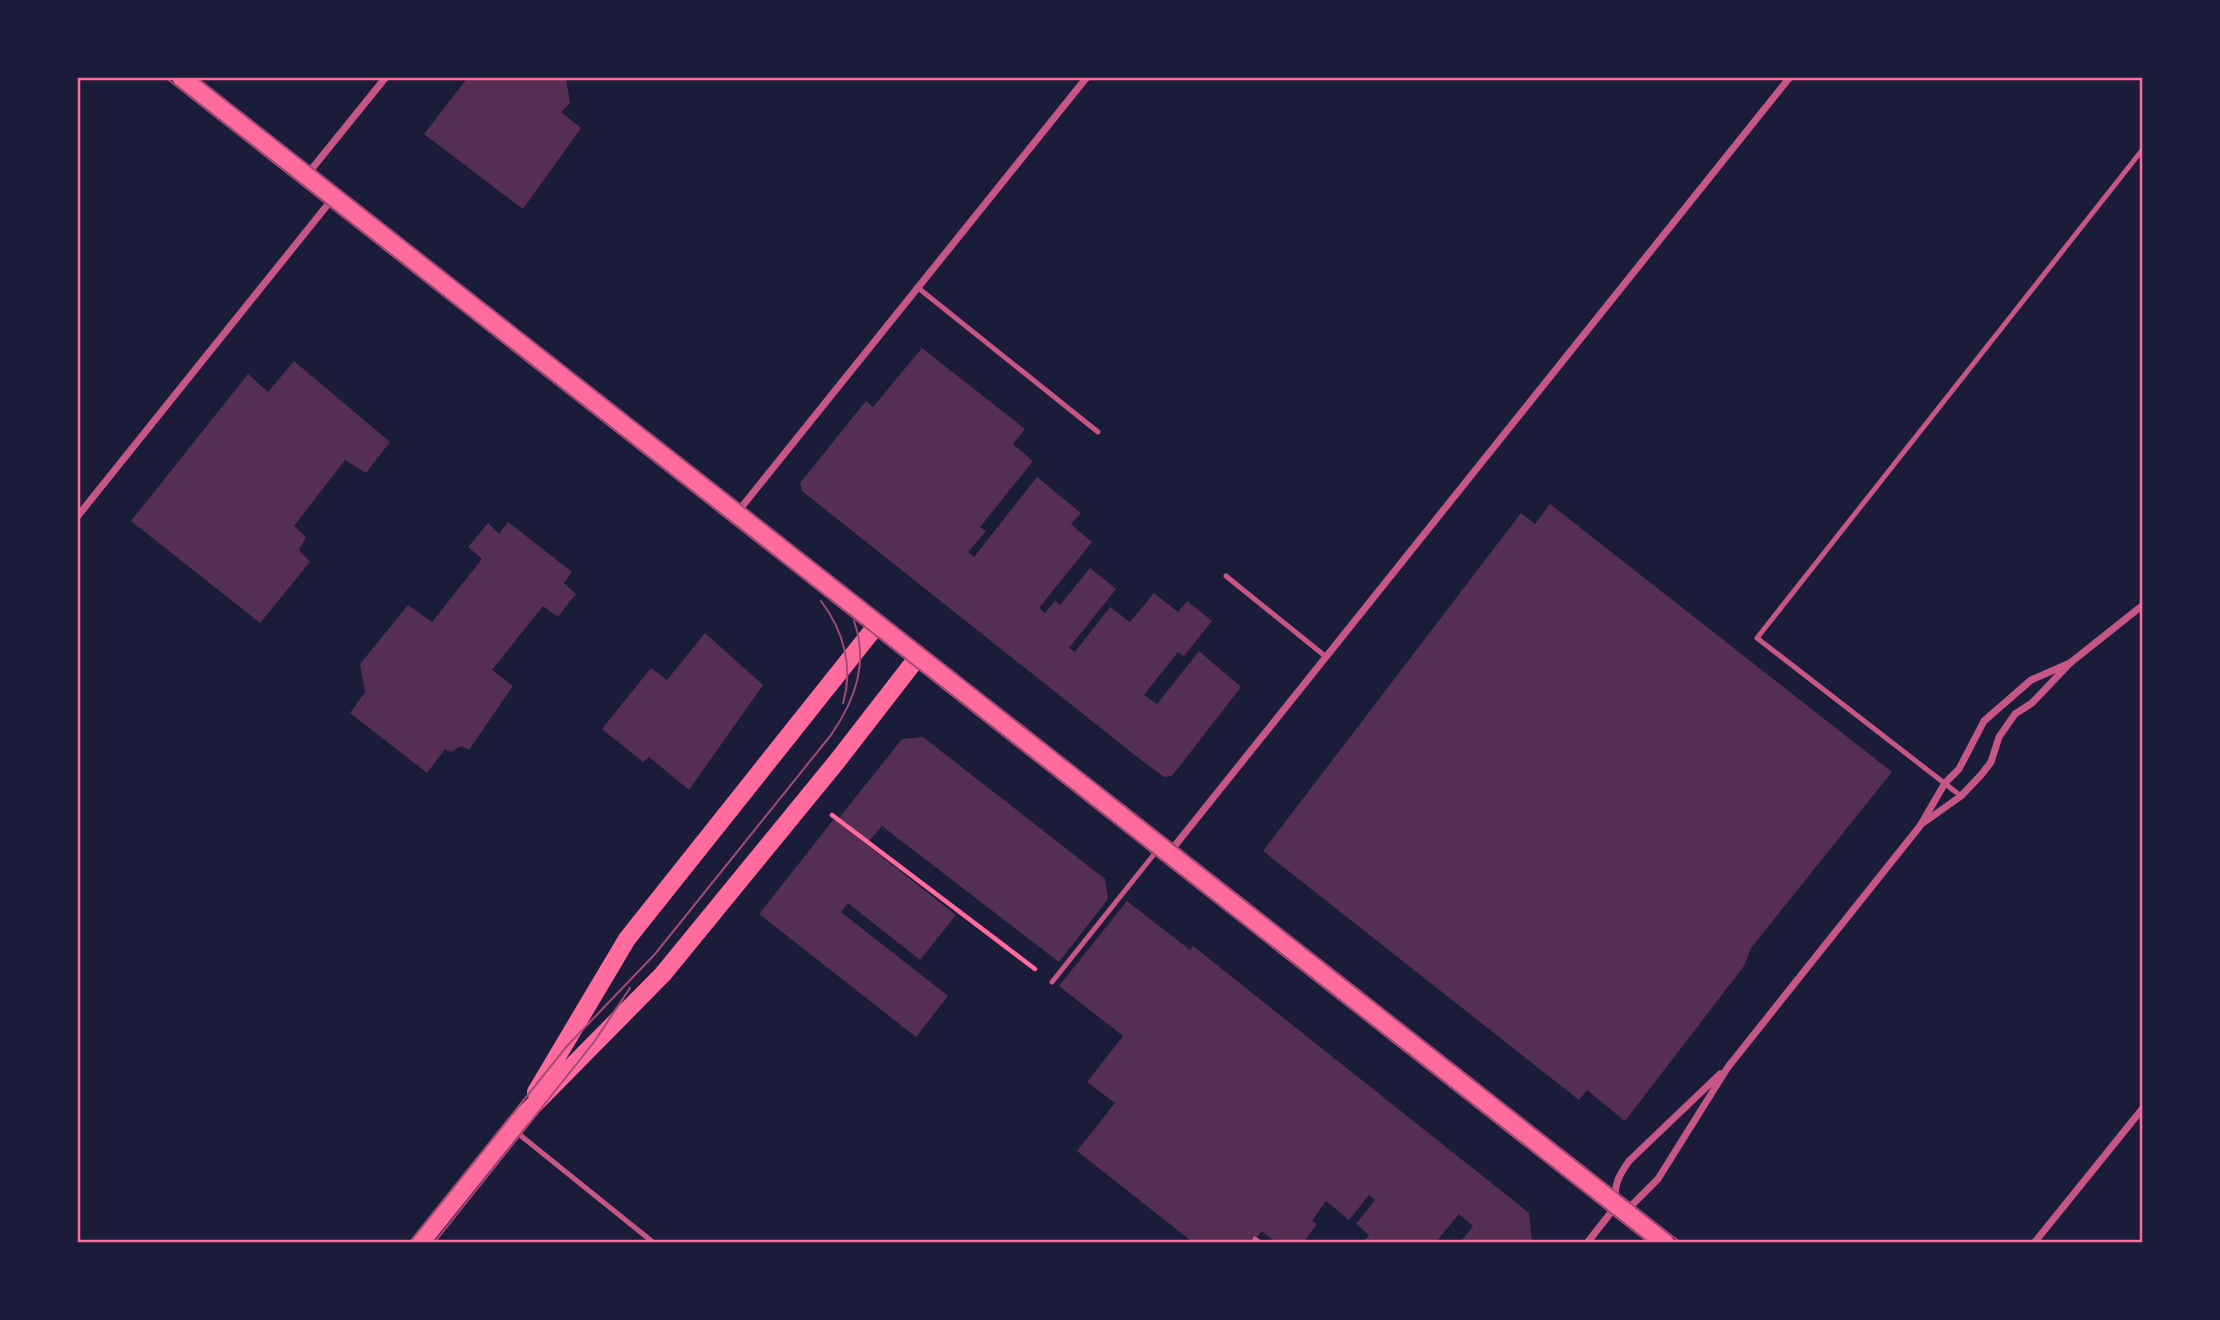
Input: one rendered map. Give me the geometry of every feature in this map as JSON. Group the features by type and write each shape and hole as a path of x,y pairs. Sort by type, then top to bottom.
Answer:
{"main road":[{"path":"181,77 876,626 1665,1243"},
{"path":"516,1124 627,939 876,626"},
{"path":"420,1243 516,1124 663,974 829,771 917,658"}],"street":[{"path":"306,176 386,77"},
{"path":"736,514 1087,77"},
{"path":"1164,850 1325,656 1790,77"},
{"path":"77,517 334,198"},
{"path":"1920,826 1961,796 1991,762 2008,723 2070,663 2143,605"},
{"path":"1617,1205 1632,1205 1658,1179 1728,1067 1920,826 1945,783 1959,769 1984,722 1998,706 2031,680 2070,663"},
{"path":"1587,1243 1617,1205 1616,1184 1629,1161 1648,1139 1728,1067"},
{"path":"2034,1243 2143,1108"}],"lane":[{"path":"1961,796 1757,638 2143,149"},
{"path":"917,287 1098,432"},
{"path":"1226,576 1325,656"},
{"path":"1052,982 1164,850"},
{"path":"516,1124 654,1243"}],"path":[{"path":"832,815 1052,982"}],"building":[{"path":"468,77 566,79 570,103 561,112 581,128 523,209 424,134"},
{"path":"922,348 1025,429 1013,444 1033,461 980,527 986,531 968,552 974,557 1037,477 1081,513 1071,524 1092,542 1039,608 1045,613 1055,601 1060,605 1090,568 1116,589 1069,648 1075,652 1110,607 1130,622 1154,593 1178,612 1187,601 1212,621 1184,656 1178,652 1144,695 1157,704 1199,651 1241,687 1172,776 1164,777 1141,760 802,491 800,483 866,401 873,407"},
{"path":"294,361 390,442 366,473 345,460 294,526 306,537 299,550 310,562 260,623 131,521 248,374 268,392"},
{"path":"1550,504 1892,772 1751,948 1744,966 1625,1121 1587,1090 1579,1100 1263,851 1521,513 1535,524"},
{"path":"508,522 572,572 564,583 576,594 558,617 543,606 492,670 513,686 469,750 461,746 451,752 445,749 427,773 350,713 365,692 360,664 408,605 432,622 482,559 468,547 488,523 499,534"},
{"path":"705,633 763,685 689,790 649,757 643,762 602,729 651,668 667,680"},
{"path":"923,737 1105,879 1108,899 1059,962 882,826 869,841 839,818 902,739"},
{"path":"834,819 956,915 920,960 848,903 841,912 948,996 916,1037 759,914"},
{"path":"1127,901 1190,950 1193,946 1529,1213 1532,1243 1460,1243 1473,1226 1459,1214 1435,1243 1363,1243 1369,1235 1356,1224 1375,1200 1369,1195 1349,1220 1326,1201 1312,1221 1317,1224 1303,1243 1277,1243 1262,1231 1252,1243 1194,1243 1077,1151 1115,1103 1087,1082 1123,1036 1059,986"}],"tram line":[{"path":"165,77 1649,1243"},
{"path":"196,77 1681,1243"},
{"path":"821,601 835,624 844,649 847,676 843,703"},
{"path":"409,1243 567,1046 655,954 831,735 847,708 857,681 860,652 854,621"},
{"path":"434,1243 594,1042 630,988"}]}
